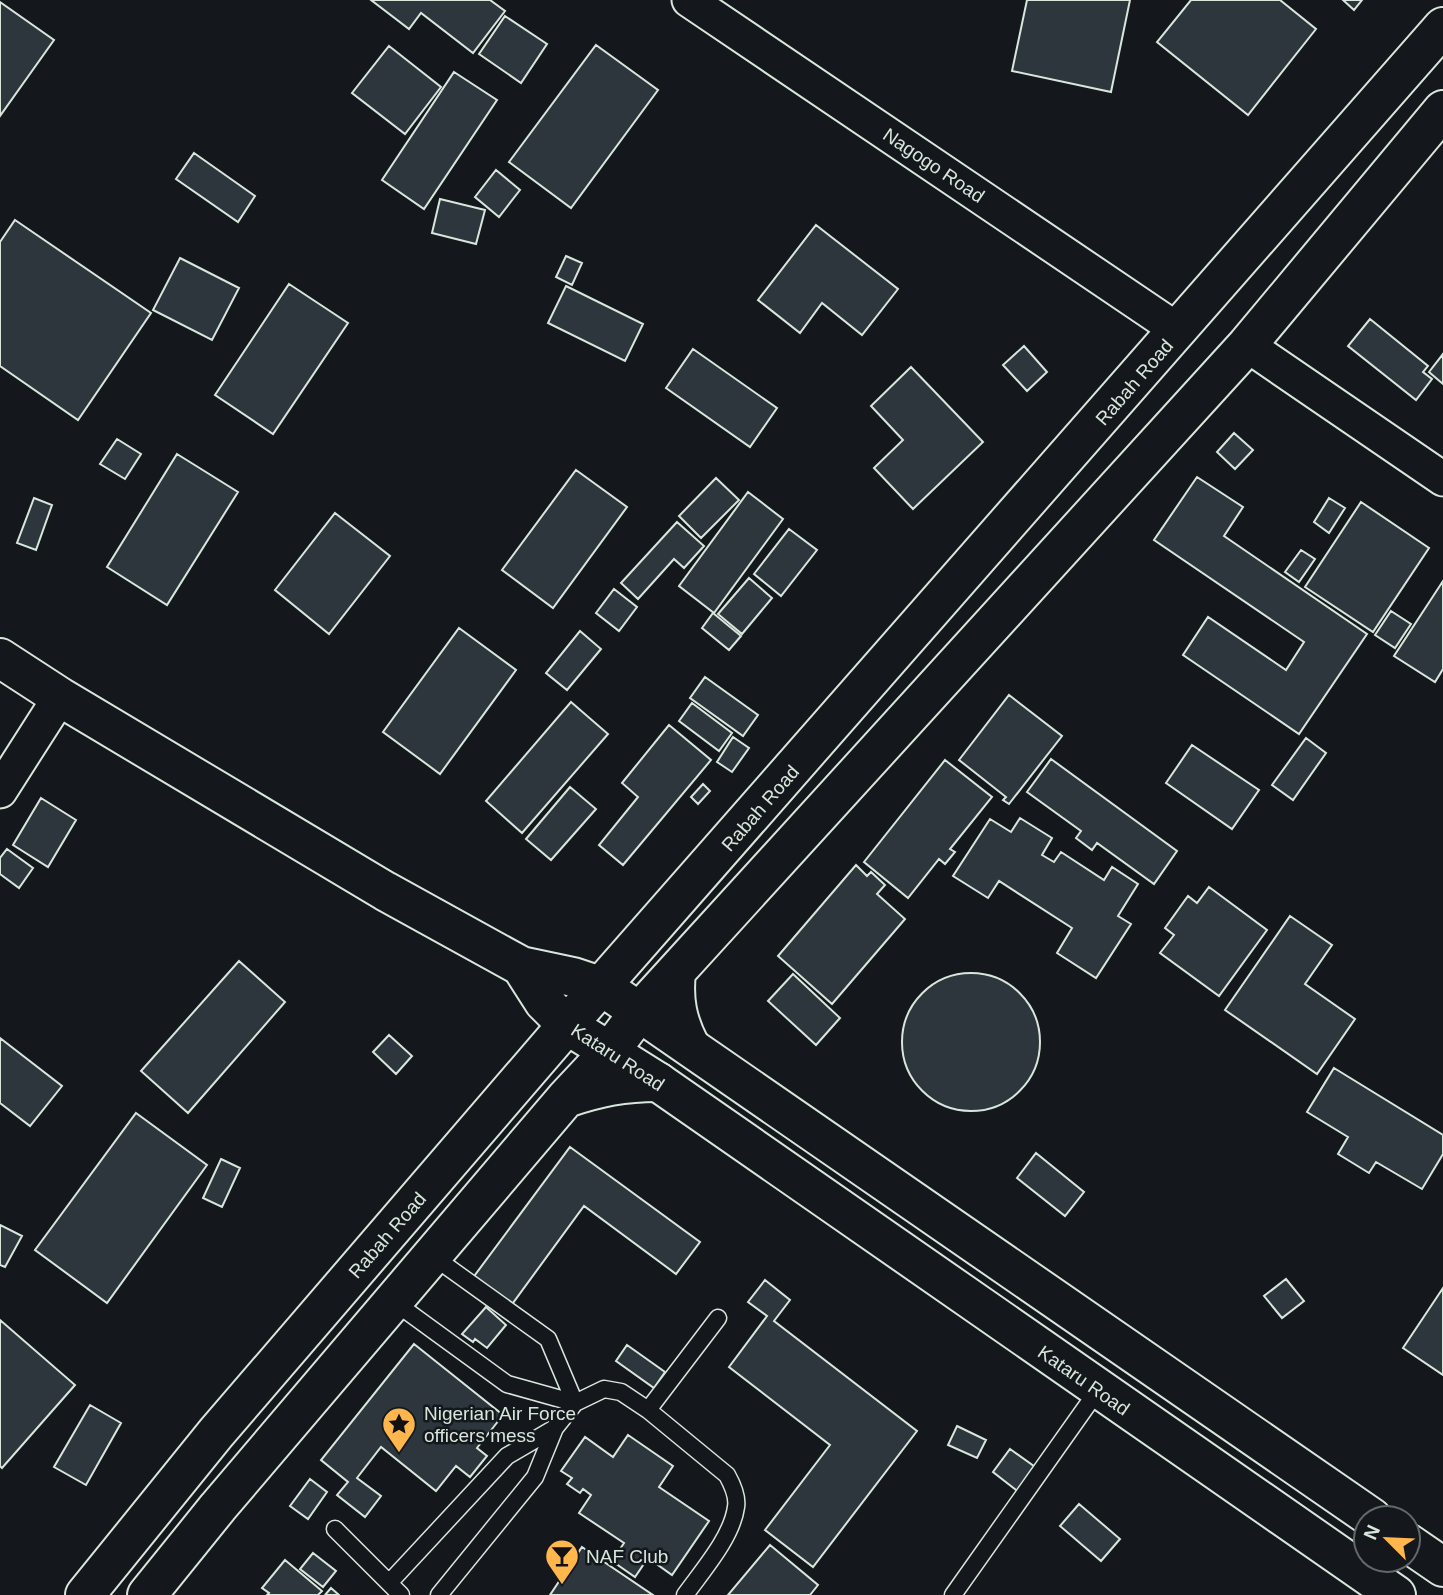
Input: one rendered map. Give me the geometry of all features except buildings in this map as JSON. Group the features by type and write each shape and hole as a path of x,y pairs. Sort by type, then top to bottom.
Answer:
{"main road":[{"name":"Rabah Road","path":"85,1595 216,1433 567,1025 1179,331 1443,27"},
{"path":"147,1595 431,1255 565,1098 610,1051 640,1011 1247,345 1443,110"},
{"path":"0,658 60,697 385,891 521,967 573,977 603,987 1352,1504"},
{"name":"Kataru Road","path":"521,967 544,1002 567,1025 658,1082 1396,1595"},
{"path":"676,972 674,994 678,1022 690,1046"},
{"path":"565,1098 603,1086 628,1082 658,1082"},
{"path":"1422,1553 1443,1567"}],"street":[{"name":"Nagogo Road","path":"689,0 1179,331"},
{"path":"1247,345 1443,479"},
{"path":"0,791 60,697"}],"lane":[{"path":"431,1255 548,1339 575,1403"},
{"path":"393,1301 507,1384 575,1403"},
{"path":"648,1410 718,1318"},
{"path":"439,1595 535,1476 555,1429 575,1403 604,1389 621,1392 648,1410 727,1475 734,1489 736,1507 724,1539 685,1595"},
{"path":"953,1595 1098,1390"},
{"path":"389,1583 508,1456 555,1429"},
{"path":"335,1529 401,1595"}],"place":[{"name":"Nigerian Air Force officers mess","path":"399,1454"},
{"name":"NAF Club","path":"562,1586"}]}
